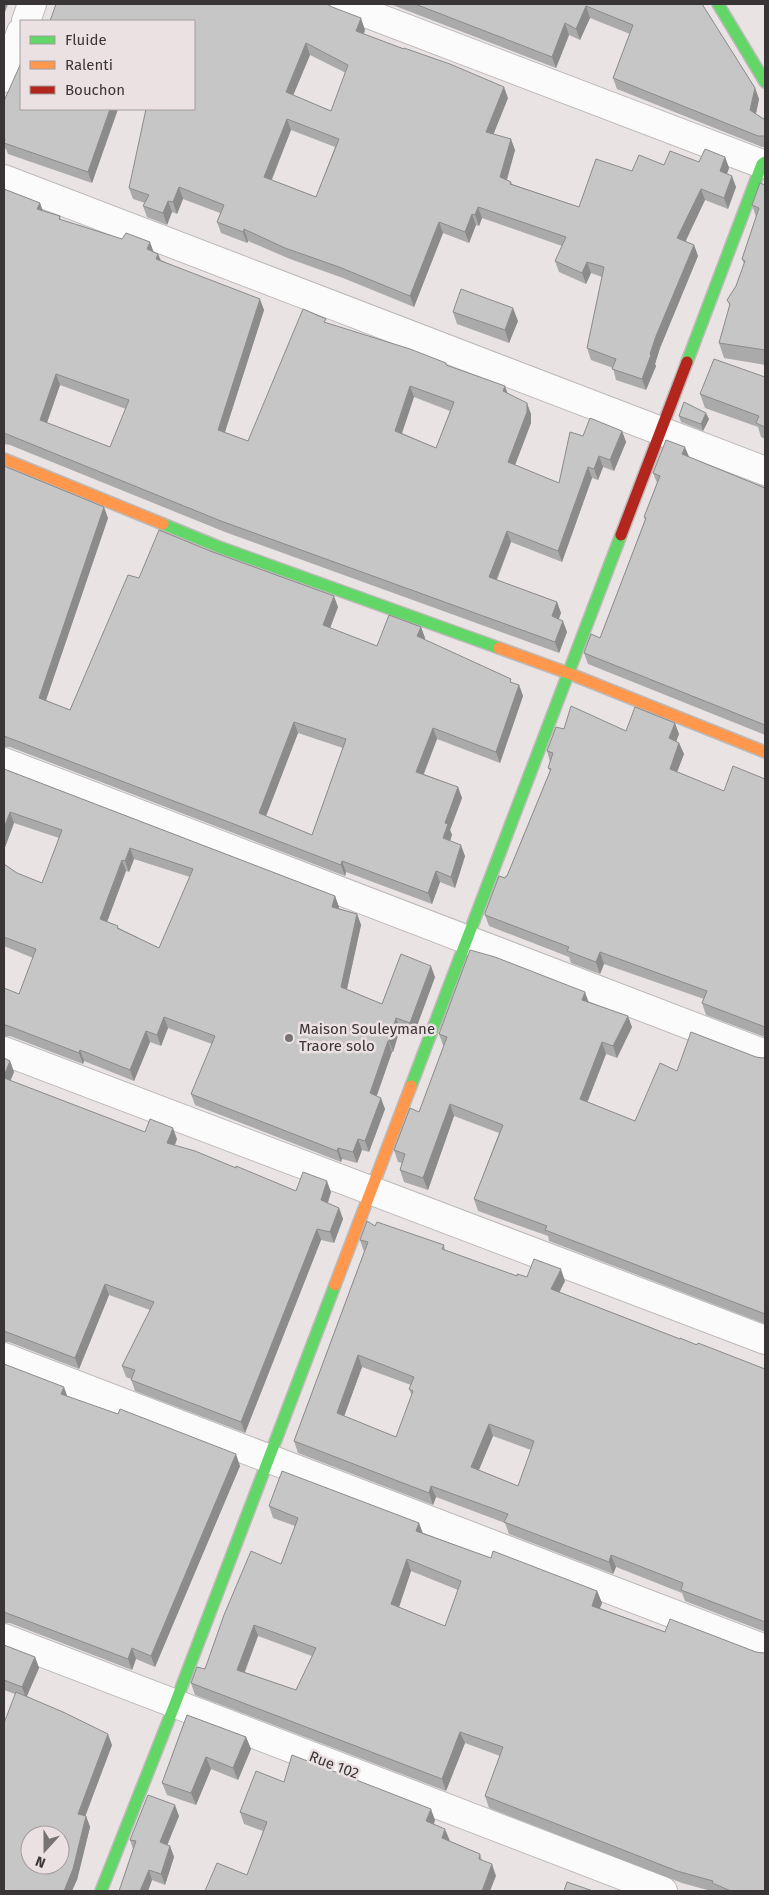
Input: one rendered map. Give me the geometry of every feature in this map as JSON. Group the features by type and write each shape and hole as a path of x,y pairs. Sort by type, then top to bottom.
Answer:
{"street":[{"path":"26,20 32,4"},
{"path":"102,1891 764,163 342,4"},
{"path":"718,4 765,82"},
{"path":"4,78 20,35"},
{"path":"4,179 765,471"},
{"path":"4,459 219,547 568,673 765,752"},
{"path":"4,762 765,1054"},
{"path":"4,1051 765,1340"},
{"path":"4,1357 765,1649"},
{"name":"Rue 102","path":"4,1638 663,1891"}],"building":[{"path":"56,4 327,4 361,18 356,31 450,64 504,87 486,132 511,139 500,177 511,182 510,184 579,207 596,159 632,171 639,155 664,165 670,151 699,162 705,149 725,157 720,171 732,176 724,198 701,189 677,238 694,245 656,336 642,379 612,369 616,359 587,348 604,267 587,262 582,273 555,261 566,237 478,207 475,215 472,214 465,232 439,222 410,296 339,267 285,248 244,229 243,232 217,222 224,205 179,187 173,202 168,201 163,213 143,206 149,195 129,188 146,110 195,110 195,20 50,20","holes":["306,43 348,65 331,111 286,92","287,119 339,139 316,197 264,177"]},
{"path":"415,4 702,4 755,88 750,110 765,120 765,136 758,136 613,78 633,25 586,6 576,29 565,23 552,57"},
{"path":"20,65 20,110 110,110 88,172 4,143 4,101"},
{"path":"760,183 765,185 765,350 719,343 730,304 727,300 736,286 745,261 742,259 759,208 752,205"},
{"path":"4,189 40,203 37,209 60,216 59,219 122,239 126,233 150,242 147,249 158,254 156,259 260,299 218,430 248,441 303,309 326,319 324,322 410,349 446,363 446,365 505,386 503,391 527,403 527,412 508,462 559,483 570,432 583,436 590,418 622,431 610,460 599,456 594,469 588,467 558,551 507,531 489,577 557,602 552,616 563,621 555,642 221,521 4,433","holes":["56,374 129,400 110,447 40,420","410,386 454,402 436,448 395,431"]},
{"path":"461,289 513,308 505,330 453,312"},
{"path":"714,359 765,377 765,427 756,423 759,416 700,394"},
{"path":"684,402 706,413 701,424 679,416"},
{"path":"666,440 685,447 682,454 765,488 765,725 584,653 591,634 600,638 660,476 653,473"},
{"path":"4,466 104,507 39,698 70,710 128,575 139,578 159,530 210,551 334,596 323,625 377,646 389,615 421,627 417,636 511,679 510,682 519,685 496,752 433,728 416,772 458,787 445,823 448,824 443,838 461,845 451,877 436,871 428,893 342,861 341,865 4,736","holes":["294,722 346,739 312,835 259,813"]},
{"path":"571,706 626,731 635,707 675,723 669,738 679,743 670,769 724,791 733,766 765,779 765,1027 702,1003 707,991 600,952 596,962 567,951 569,947 485,915 499,876 505,878 507,876 551,769 548,768 553,753 547,751 556,727 564,729"},
{"path":"4,769 335,896 332,907 357,914 341,987 382,1004 401,954 431,966 410,1023 396,1018 370,1093 381,1098 365,1141 358,1139 353,1152 338,1148 337,1151 191,1094 215,1036 164,1017 157,1035 146,1031 130,1070 80,1050 79,1053 4,1025 4,988 19,994 36,949 4,937 4,864 17,873 42,883 62,830 10,812 4,828","holes":["130,848 193,869 159,948 117,928 118,926 100,919 122,860 125,861"]},
{"path":"470,950 495,957 585,992 582,1000 628,1016 613,1046 602,1042 580,1099 635,1121 660,1063 677,1071 691,1032 756,1057 765,1057 765,1314 545,1230 547,1226 474,1199 503,1125 450,1104 423,1178 400,1170 405,1154 394,1150 410,1108 419,1112 447,1037 439,1034"},
{"path":"4,1058 10,1061 4,1076"},
{"path":"4,1078 145,1132 150,1119 173,1128 167,1143 195,1151 236,1168 236,1166 296,1191 303,1172 327,1181 321,1200 339,1208 330,1232 317,1229 241,1422 131,1380 135,1370 122,1366 154,1302 105,1284 75,1358 4,1331"},
{"path":"367,1221 375,1226 377,1222 444,1245 442,1249 517,1276 517,1274 527,1277 534,1259 561,1269 551,1289 680,1339 697,1345 698,1343 765,1369 765,1622 681,1590 683,1583 611,1555 609,1562 504,1522 508,1514 431,1486 429,1493 294,1441 368,1242 360,1240","holes":["358,1355 414,1377 409,1389 413,1391 396,1437 337,1413","489,1424 534,1441 518,1486 471,1467"]},
{"path":"4,1364 64,1387 61,1394 118,1414 120,1409 236,1454 151,1656 132,1648 128,1659 4,1612"},
{"path":"282,1471 419,1523 416,1531 491,1558 493,1551 597,1591 592,1606 665,1632 670,1619 756,1652 765,1652 765,1891 731,1891 712,1883 713,1881 677,1871 485,1796 503,1747 460,1732 442,1779 191,1683 197,1667 205,1669 224,1615 251,1551 281,1564 298,1518 269,1506","holes":["407,1559 461,1581 445,1626 391,1604","254,1625 316,1648 296,1690 237,1670"]},
{"path":"4,1645 35,1657 22,1687 4,1680"},
{"path":"16,1692 108,1734 78,1814 86,1816 73,1869 64,1891 4,1891 4,1723"},
{"path":"187,1715 246,1737 233,1768 206,1757 191,1793 162,1783"},
{"path":"292,1755 431,1809 426,1821 445,1829 442,1838 480,1854 479,1859 492,1864 482,1891 205,1891 217,1863 247,1875 267,1822 240,1812 256,1771 284,1782"},
{"path":"148,1795 175,1805 160,1842 170,1846 161,1874 149,1870 140,1891 119,1891 136,1841 130,1840"},
{"path":"567,1882 593,1891 564,1891"}],"traffic: fast":[{"path":"718,4 765,82"},
{"path":"687,362 762,164 765,162"},
{"path":"163,524 219,547 499,648"},
{"path":"411,1086 621,535"},
{"path":"101,1891 175,1704 335,1285"}],"traffic: slow":[{"path":"4,459 163,524"},
{"path":"499,648 568,673 765,752"},
{"path":"335,1285 411,1086"}],"traffic: jam":[{"path":"621,535 687,362"}],"place":[{"name":"Maison Souleymane Traore solo","path":"289,1038"}]}
